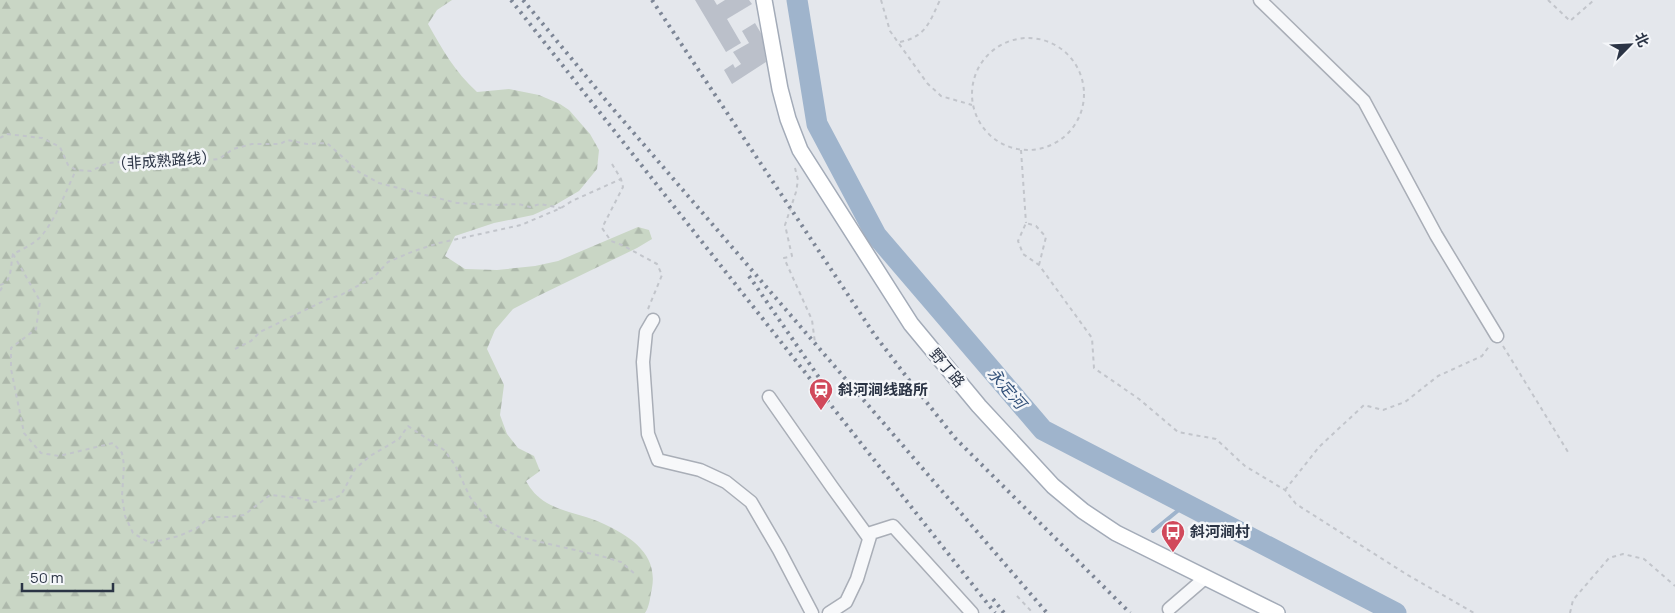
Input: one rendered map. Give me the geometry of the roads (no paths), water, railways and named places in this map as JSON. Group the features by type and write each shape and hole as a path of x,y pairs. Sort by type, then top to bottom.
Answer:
{"main road":[{"name":"野丁路","path":"764,0 780,88 788,119 800,150 911,324 979,406 1053,486 1083,511 1116,532 1277,613"}],"street":[{"path":"1260,0 1364,101 1436,235 1497,336"},
{"path":"650,316 646,332 643,362 648,434 658,460 700,470 726,482 751,502 780,550 812,613"},
{"path":"769,397 869,538"},
{"path":"829,613 846,602 857,579 871,532 893,526 972,613"},
{"path":"1169,609 1205,578"}],"waterway":[{"name":"永定河","path":"797,0 817,124 876,235 1043,430 1396,613"},
{"path":"1153,531 1186,504"}],"railway":[{"path":"511,0 995,613"},
{"path":"523,0 614,110 1047,613"},
{"path":"652,0 874,334 909,380 955,438 1130,613"},
{"path":"749,276 831,395"},
{"path":"993,599 1004,613"}],"place":[{"name":"斜河涧线路所","path":"821,411"},
{"name":"斜河涧村","path":"1173,553"}]}
